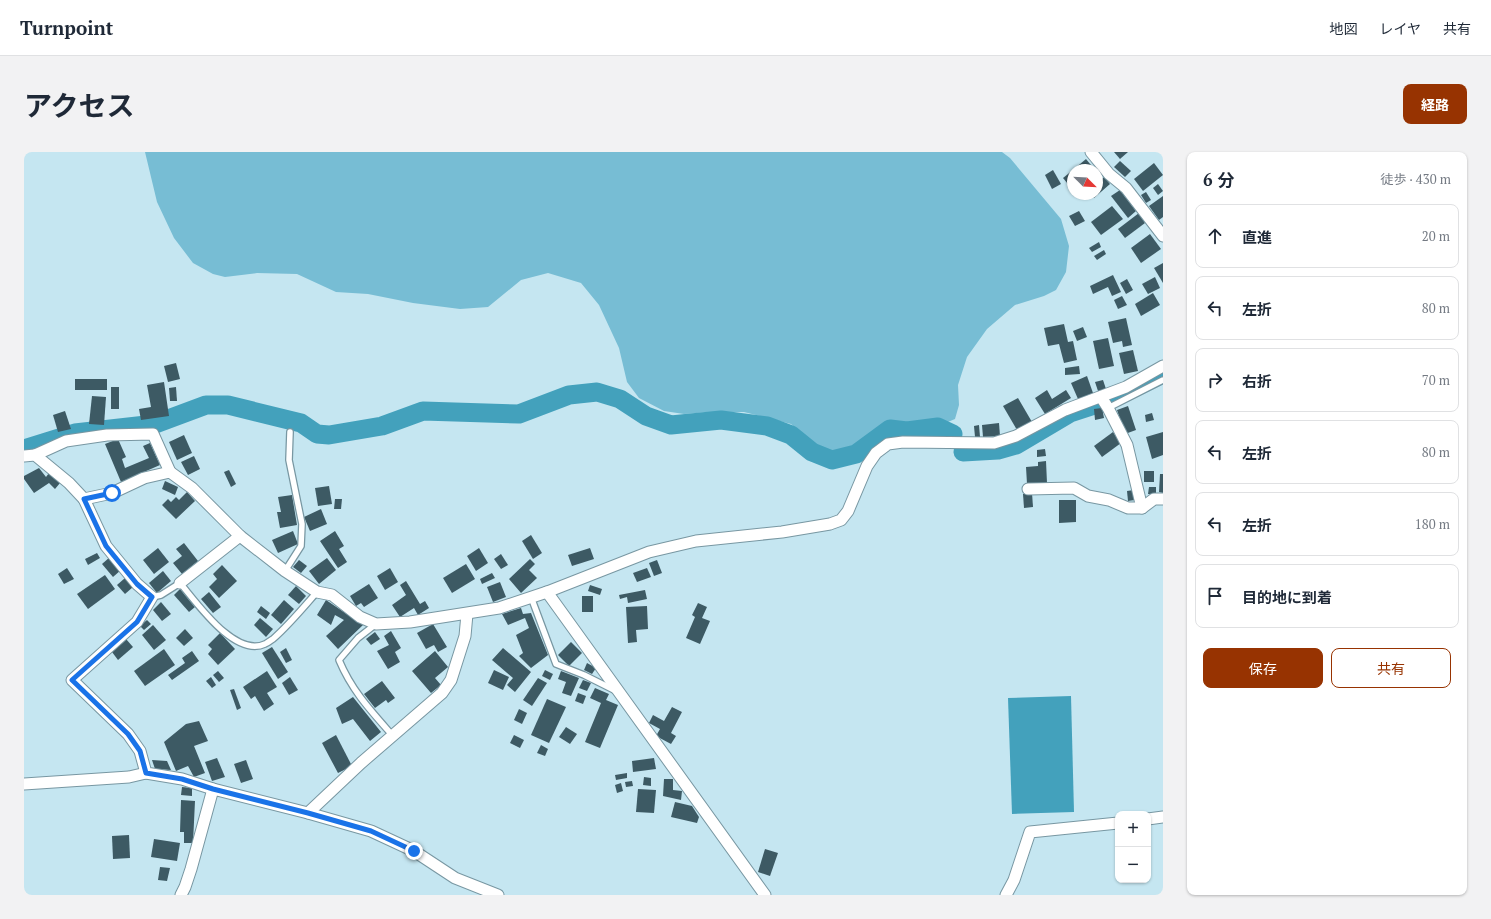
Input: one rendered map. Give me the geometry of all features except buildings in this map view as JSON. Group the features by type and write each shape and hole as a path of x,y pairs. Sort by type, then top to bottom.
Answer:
{"street":[{"path":"1091,152 1109,174 1126,188 1163,236"},
{"path":"30,455 66,441 107,435 153,434 170,472 192,488 240,536 285,570 317,592 332,595 360,617 376,624 410,622 499,608 547,592 650,552 696,541 782,532 830,524 841,520 848,510 867,466 876,453 888,444 903,442 994,443 1016,436 1065,410 1126,387 1163,366"},
{"path":"1101,397 1127,445 1142,508"},
{"path":"30,455 69,483 84,499 106,546 137,584 152,597 137,622 72,680 128,734 140,751 146,773"},
{"path":"84,499 112,493 144,478 170,472"},
{"path":"1028,489 1074,488 1088,496 1109,500 1128,508 1142,508 1154,499 1163,499"},
{"path":"180,583 240,536"},
{"path":"547,592 765,895"},
{"path":"308,813 442,693 451,680 465,636 467,614"},
{"path":"24,784 130,777 146,773 182,779 213,789 308,813 371,831 414,851 454,878 498,895"},
{"path":"181,895 191,869 213,789"},
{"path":"1151,819 1163,818"},
{"path":"1006,895 1014,880 1030,832 1115,823"}],"lane":[{"path":"1108,408 1163,380"},
{"path":"285,570 301,546 302,524 289,460 290,432"},
{"path":"152,597 161,595 180,583 219,629 236,641 253,646 265,644 284,630 317,592"},
{"path":"531,597 556,664 584,675 619,693"},
{"path":"376,624 358,638 339,660 357,694 393,736"}],"shaded area":[{"path":"145,152 1002,152 1010,158 1061,219 1069,246 1066,272 1056,290 1044,296 1015,305 987,329 967,357 958,385 959,405 955,419 943,424 907,424 891,422 852,447 834,454 816,446 791,424 744,412 684,414 664,411 639,398 627,382 619,348 599,305 581,283 548,273 521,280 488,307 460,309 413,303 368,294 336,292 297,274 257,273 225,277 213,274 193,263 174,238 157,202"},
{"path":"1071,696 1074,812 1012,814 1008,698"}],"waterway":[{"path":"963,452 998,450 1016,445 1070,413 1110,400 1163,374"},
{"path":"24,449 75,433 155,424 206,405 228,405 301,423 317,434 329,435 382,426 423,411 519,414 569,395 597,392 620,399 646,416 671,425 721,420 767,426 791,435 812,452 832,460 856,454 890,429 907,431 938,427 953,434"}],"route":[{"path":"112,493 84,499 106,546 137,584 152,597 137,622 72,680 128,734 140,751 146,773 182,779 213,789 308,813 371,831 414,851"}]}
